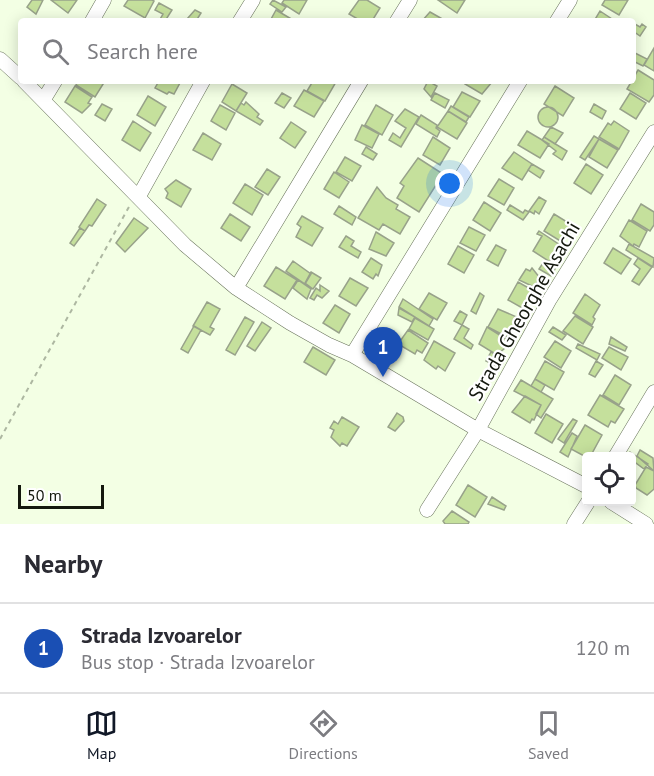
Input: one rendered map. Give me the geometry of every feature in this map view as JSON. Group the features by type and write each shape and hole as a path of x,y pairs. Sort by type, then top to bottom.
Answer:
{"street":[{"path":"94,18 104,0"},
{"path":"242,18 253,0"},
{"path":"399,18 410,0"},
{"path":"559,18 570,0"},
{"path":"0,59 18,75"},
{"path":"27,84 139,196 184,245 236,288 290,323 352,355 478,430 582,484"},
{"path":"44,99 53,84"},
{"path":"139,196 202,84"},
{"path":"236,288 359,84"},
{"path":"352,355 518,84"},
{"name":"Strada Gheorghe Asachi","path":"427,510 478,430 550,299 654,132"},
{"path":"617,452 654,392"},
{"path":"574,524 585,506"},
{"path":"618,506 645,524"}],"path":[{"path":"0,438 129,206 139,196"}],"building":[{"path":"32,0 43,0 36,14 27,7"},
{"path":"51,0 77,0 68,13"},
{"path":"128,0 154,1 145,18 124,6"},
{"path":"273,0 286,7 282,12 270,4"},
{"path":"284,0 307,0 299,14 282,3"},
{"path":"359,0 367,0 380,8 374,18 356,18 349,14"},
{"path":"438,0 465,0 457,13"},
{"path":"605,0 628,0 619,15 602,5"},
{"path":"159,3 172,10 167,18 161,18 163,14 155,10"},
{"path":"195,10 201,13 198,18 188,18"},
{"path":"276,10 290,18 272,18"},
{"path":"600,11 610,18 596,18"},
{"path":"430,12 441,18 425,18"},
{"path":"642,24 646,27 640,36 636,33 636,25 640,27"},
{"path":"654,48 654,71 644,65"},
{"path":"636,54 647,59 643,66 636,62"},
{"path":"638,70 654,80 654,95 649,102 627,89 630,84 636,84"},
{"path":"76,84 103,84 95,97"},
{"path":"157,84 179,84 174,94 169,92 167,94 155,88"},
{"path":"232,84 247,93 236,111 222,102"},
{"path":"311,84 335,84 325,101 307,91"},
{"path":"426,84 437,86 431,97 424,89"},
{"path":"465,84 490,84 482,94"},
{"path":"75,86 92,97 88,103 91,104 82,113 65,102"},
{"path":"555,86 574,98 563,116 544,104"},
{"path":"304,90 324,101 314,117 294,106"},
{"path":"462,92 480,101 470,117 453,107"},
{"path":"282,93 291,98 284,108 275,103"},
{"path":"435,93 449,100 445,108 431,100"},
{"path":"630,93 646,103 636,119 620,109"},
{"path":"148,96 166,107 155,126 137,115"},
{"path":"246,102 259,114 257,117 263,121 260,125 236,111 241,103 244,105"},
{"path":"102,104 112,109 105,121 95,115"},
{"path":"594,104 606,111 602,119 590,112"},
{"path":"220,105 235,113 226,130 211,121"},
{"path":"376,105 393,115 382,135 365,125"},
{"path":"451,106 469,117 466,122 448,111"},
{"path":"548,107 555,110 558,117 555,124 548,127 541,124 538,117 541,110"},
{"path":"405,109 419,117 401,147 389,140 393,133 400,138 406,128 395,121"},
{"path":"448,111 467,123 457,139 437,127"},
{"path":"421,115 437,125 436,128 440,131 437,137 416,124"},
{"path":"133,121 151,133 140,151 122,140"},
{"path":"614,121 629,131 619,149 599,137 608,123 611,125"},
{"path":"291,122 306,132 295,148 280,138"},
{"path":"362,125 379,134 372,148 355,140"},
{"path":"551,127 563,133 555,144 544,137"},
{"path":"527,131 549,144 540,158 518,145"},
{"path":"203,133 221,144 212,160 193,150"},
{"path":"594,136 599,139 585,160 580,157"},
{"path":"433,137 450,148 440,165 423,155"},
{"path":"544,137 567,151 562,160 553,154 556,151 542,140"},
{"path":"599,139 618,150 607,168 589,157"},
{"path":"366,147 377,154 373,160 362,154"},
{"path":"514,152 532,164 522,180 502,168"},
{"path":"345,157 361,166 352,181 336,172"},
{"path":"418,158 443,174 419,212 397,198 404,186 400,183"},
{"path":"532,164 544,171 540,178 528,170"},
{"path":"586,164 603,175 591,194 574,183"},
{"path":"267,169 280,177 268,195 255,187"},
{"path":"334,172 349,182 339,198 324,189"},
{"path":"499,179 514,188 504,205 488,196"},
{"path":"176,180 191,189 181,207 166,198 168,193 165,189"},
{"path":"245,184 263,195 252,215 233,203"},
{"path":"377,187 386,198 398,205 396,209 410,217 400,234 383,224 379,230 358,218"},
{"path":"539,197 546,201 539,214 535,211 534,214 529,211"},
{"path":"97,199 106,205 92,226 89,225 85,231 79,227"},
{"path":"484,202 501,213 490,231 473,220"},
{"path":"641,204 654,212 654,225 650,231 632,220"},
{"path":"510,205 523,213 525,210 529,212 523,220 507,210"},
{"path":"339,206 356,217 352,225 334,214"},
{"path":"230,214 250,227 241,241 221,228"},
{"path":"554,214 572,225 570,230 572,231 562,242 544,231"},
{"path":"302,216 323,228 312,246 296,237 301,227 297,224"},
{"path":"134,218 148,228 125,252 116,243"},
{"path":"629,220 647,231 639,247 634,244 633,246 620,236"},
{"path":"469,227 485,235 476,251 460,243"},
{"path":"80,228 85,231 74,246 70,243"},
{"path":"539,231 560,245 550,262 533,251 542,236 537,234"},
{"path":"376,232 394,243 386,256 369,249"},
{"path":"346,236 354,241 351,246 361,252 358,258 339,247"},
{"path":"629,244 654,258 653,267 626,250"},
{"path":"496,245 506,250 498,266 487,260"},
{"path":"458,246 474,255 464,273 448,264"},
{"path":"613,248 631,259 621,274 604,263"},
{"path":"371,258 382,265 378,276 376,274 373,279 362,272"},
{"path":"638,258 652,267 639,285 632,281 640,269 634,264"},
{"path":"293,261 311,274 305,284 286,271"},
{"path":"543,263 555,269 551,276 539,269"},
{"path":"276,267 297,280 285,299 264,286"},
{"path":"532,268 540,278 534,287 519,280 526,269 530,271"},
{"path":"311,272 321,278 313,289 305,283"},
{"path":"350,278 368,288 356,306 339,296"},
{"path":"298,280 311,289 307,299 293,288"},
{"path":"518,282 534,291 524,309 508,300"},
{"path":"320,285 329,291 322,298 317,295 314,300 310,298 316,288 320,291"},
{"path":"429,293 447,303 437,320 419,309"},
{"path":"480,293 484,296 476,314 471,311"},
{"path":"585,294 600,305 593,317 595,319 592,325 573,313"},
{"path":"403,299 433,319 429,326 399,307"},
{"path":"207,302 220,309 210,327 214,329 210,335 193,326"},
{"path":"335,305 350,314 339,333 323,323"},
{"path":"399,308 415,317 412,322 398,315"},
{"path":"498,309 519,318 507,337 488,327"},
{"path":"460,311 467,315 462,325 454,321"},
{"path":"575,316 593,327 583,344 563,331"},
{"path":"245,317 254,322 235,355 226,350"},
{"path":"415,318 434,329 428,340 409,329"},
{"path":"262,322 271,328 255,351 247,346"},
{"path":"462,325 469,329 464,338 473,345 471,349 454,339"},
{"path":"194,326 201,330 188,353 181,349"},
{"path":"487,327 506,339 503,345 506,347 497,355 479,344"},
{"path":"553,327 566,335 562,340 549,332"},
{"path":"408,330 428,343 422,353 417,350 415,354 398,344"},
{"path":"611,337 627,347 625,351 609,344"},
{"path":"434,341 455,353 445,371 438,366 436,369 424,360"},
{"path":"555,341 571,351 561,368 544,357"},
{"path":"578,344 600,354 597,360 576,348"},
{"path":"313,347 335,360 326,375 304,362"},
{"path":"609,347 628,357 621,370 602,358"},
{"path":"491,352 505,359 500,368 486,361"},
{"path":"545,361 564,372 554,390 535,379"},
{"path":"596,361 603,365 595,377 589,374"},
{"path":"615,375 631,385 619,405 603,395"},
{"path":"535,379 545,385 541,392 531,386"},
{"path":"521,380 553,399 541,418 536,414 541,405 514,391"},
{"path":"600,395 624,409 615,423 611,421 608,427 588,415"},
{"path":"525,396 541,405 534,420 532,419 530,423 512,412"},
{"path":"397,413 403,417 404,421 395,431 388,427"},
{"path":"546,414 563,424 552,443 535,433"},
{"path":"342,417 359,427 347,446 342,443 340,446 331,437 334,430 330,428 334,421 338,424"},
{"path":"573,419 577,421 564,443 558,439"},
{"path":"585,425 602,435 593,452 582,452 582,455 571,449"},
{"path":"572,433 577,436 568,457 560,452"},
{"path":"640,450 653,458 654,471 637,456"},
{"path":"636,456 648,464 644,469 636,463"},
{"path":"646,467 654,471 654,489 647,495 636,488 636,483"},
{"path":"468,485 487,497 475,517 456,505"},
{"path":"492,497 506,506 504,510 488,504"},
{"path":"452,511 469,522 468,524 445,524 443,521"}],"place":[{"name":"Strada Izvoarelor","path":"383,377"}]}
